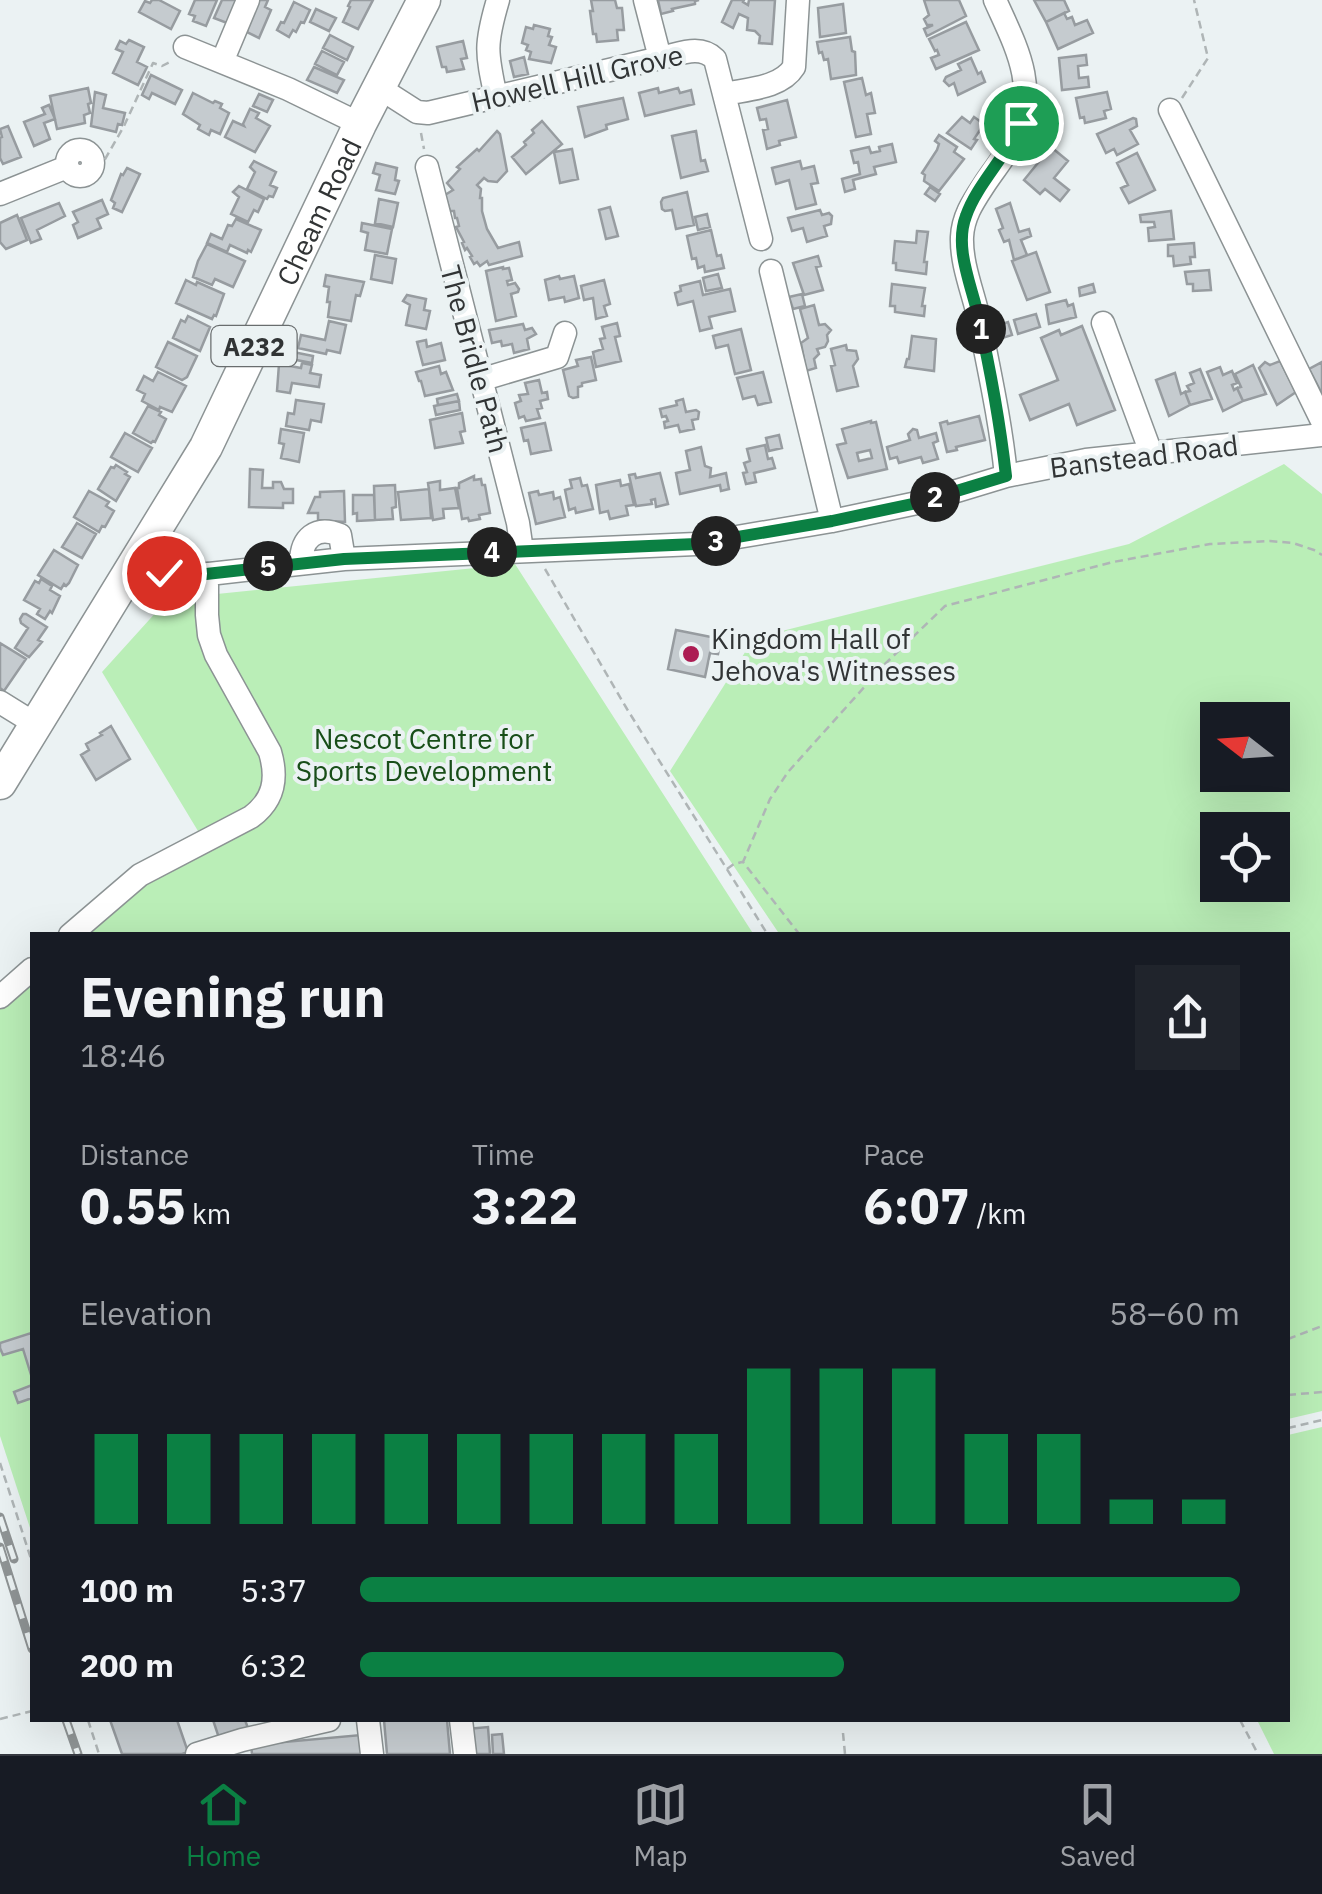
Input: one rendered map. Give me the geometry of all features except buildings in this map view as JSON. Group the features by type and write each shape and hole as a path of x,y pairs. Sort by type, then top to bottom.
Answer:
{"highway":[{"name":"Cheam Road","path":"0,783 206,447 378,87 424,0"}],"street":[{"path":"222,62 248,0"},
{"path":"496,96 487,42 498,0"},
{"path":"645,0 660,58"},
{"path":"725,94 781,82 790,75 794,67 798,0"},
{"path":"995,0 1021,58 1026,78 1025,101 1014,141 966,216 962,249 1006,476"},
{"path":"185,47 288,89 360,124"},
{"name":"Howell Hill Grove","path":"418,112 428,113 698,50 708,52 715,59 725,94 761,239"},
{"path":"378,87 418,112"},
{"path":"1170,110 1322,422"},
{"path":"0,194 67,167 79,176 86,175 93,164"},
{"name":"The Bridle Path","path":"427,167 522,551"},
{"path":"771,271 832,521"},
{"path":"1102,322 1151,453"},
{"path":"480,380 556,357 565,333"},
{"name":"Banstead Road","path":"137,561 164,573 206,574 344,559 696,544 917,503 1006,476 1086,460 1322,435"},
{"path":"74,932 140,875 251,817 270,797 274,768 270,752 216,655 210,636 206,574"},
{"path":"0,702 37,726"},
{"path":"0,998 30,971"},
{"path":"197,1754 320,1722"},
{"path":"368,1722 372,1754"},
{"path":"462,1722 465,1754"}],"path":[{"path":"1170,110 1188,91 1208,58 1194,0"},
{"path":"93,164 104,162 154,64 162,66 172,61 185,47"},
{"path":"418,112 427,167"},
{"path":"743,862 770,799 788,772 885,664 945,606 1113,562 1210,544 1270,541 1292,543 1322,554"},
{"path":"522,551 544,563 546,574 766,932"},
{"path":"727,869 743,862"},
{"path":"743,862 798,932"},
{"path":"1290,1339 1322,1326"},
{"path":"1290,1395 1322,1392"},
{"path":"1290,1428 1322,1420"},
{"path":"0,1462 30,1556"},
{"path":"0,1719 30,1712"},
{"path":"89,1722 100,1754"},
{"path":"1241,1722 1258,1754"},
{"path":"843,1732 845,1754"}],"green space":[{"path":"1284,464 1322,494 1322,1411 1290,1419 1290,932 778,932 670,771 754,638 1129,544"},
{"name":"Nescot Centre for Sports Development","path":"515,564 752,932 87,932 201,836 102,672 168,599"},
{"path":"30,979 30,1528 0,1436 0,1005"},
{"path":"1322,1427 1322,1754 1274,1754 1258,1722 1290,1722 1290,1435"}],"railway":[{"path":"0,1517 14,1559"},
{"path":"0,1547 30,1643"},
{"path":"67,1722 78,1754"}],"place":[{"name":"Kingdom Hall of Jehova's Witnesses","path":"691,654"}],"route":[{"path":"164,573 206,574 344,559 696,544 917,503 1006,476 962,234 975,199 1014,141 1021,123"}]}
